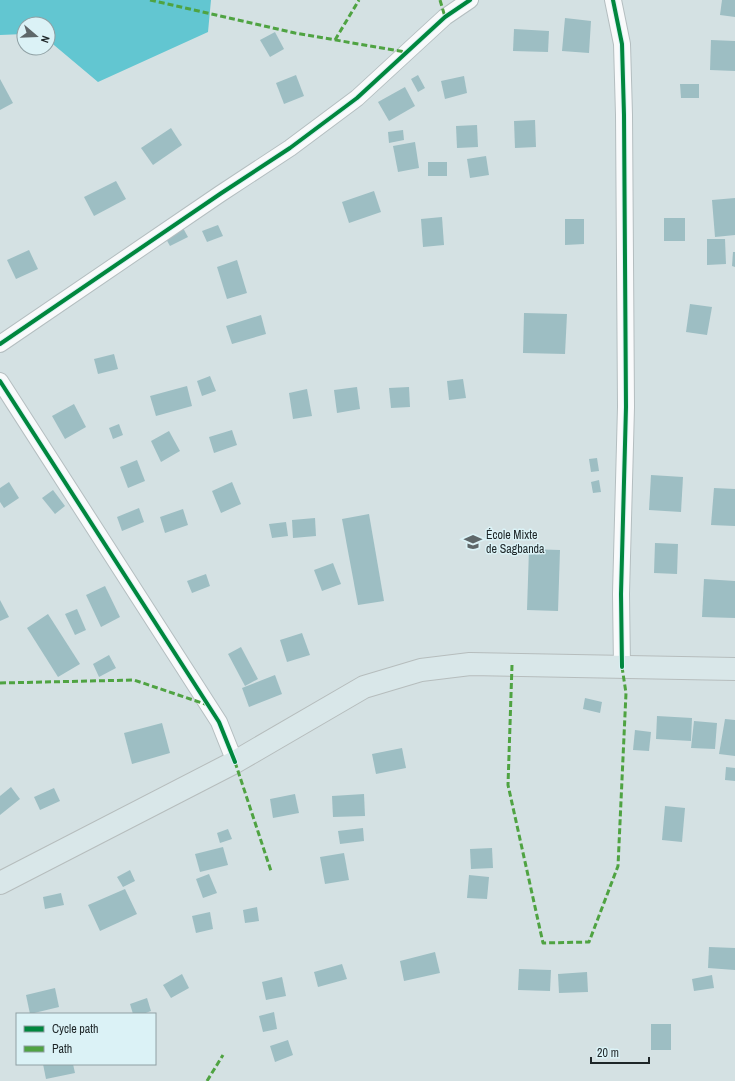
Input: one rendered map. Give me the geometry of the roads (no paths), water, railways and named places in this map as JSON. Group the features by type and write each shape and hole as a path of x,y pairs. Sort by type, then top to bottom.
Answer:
{"main road":[{"path":"0,883 235,762 364,687 421,670 470,664 735,669"}],"street":[{"path":"0,344 290,148 357,98 445,17 470,0"},
{"path":"613,0 622,44 624,115 626,407 621,594 622,667"},
{"path":"0,381 219,722 235,762"}],"place":[{"name":"École Mixte de Sagbanda","path":"473,542"}]}
